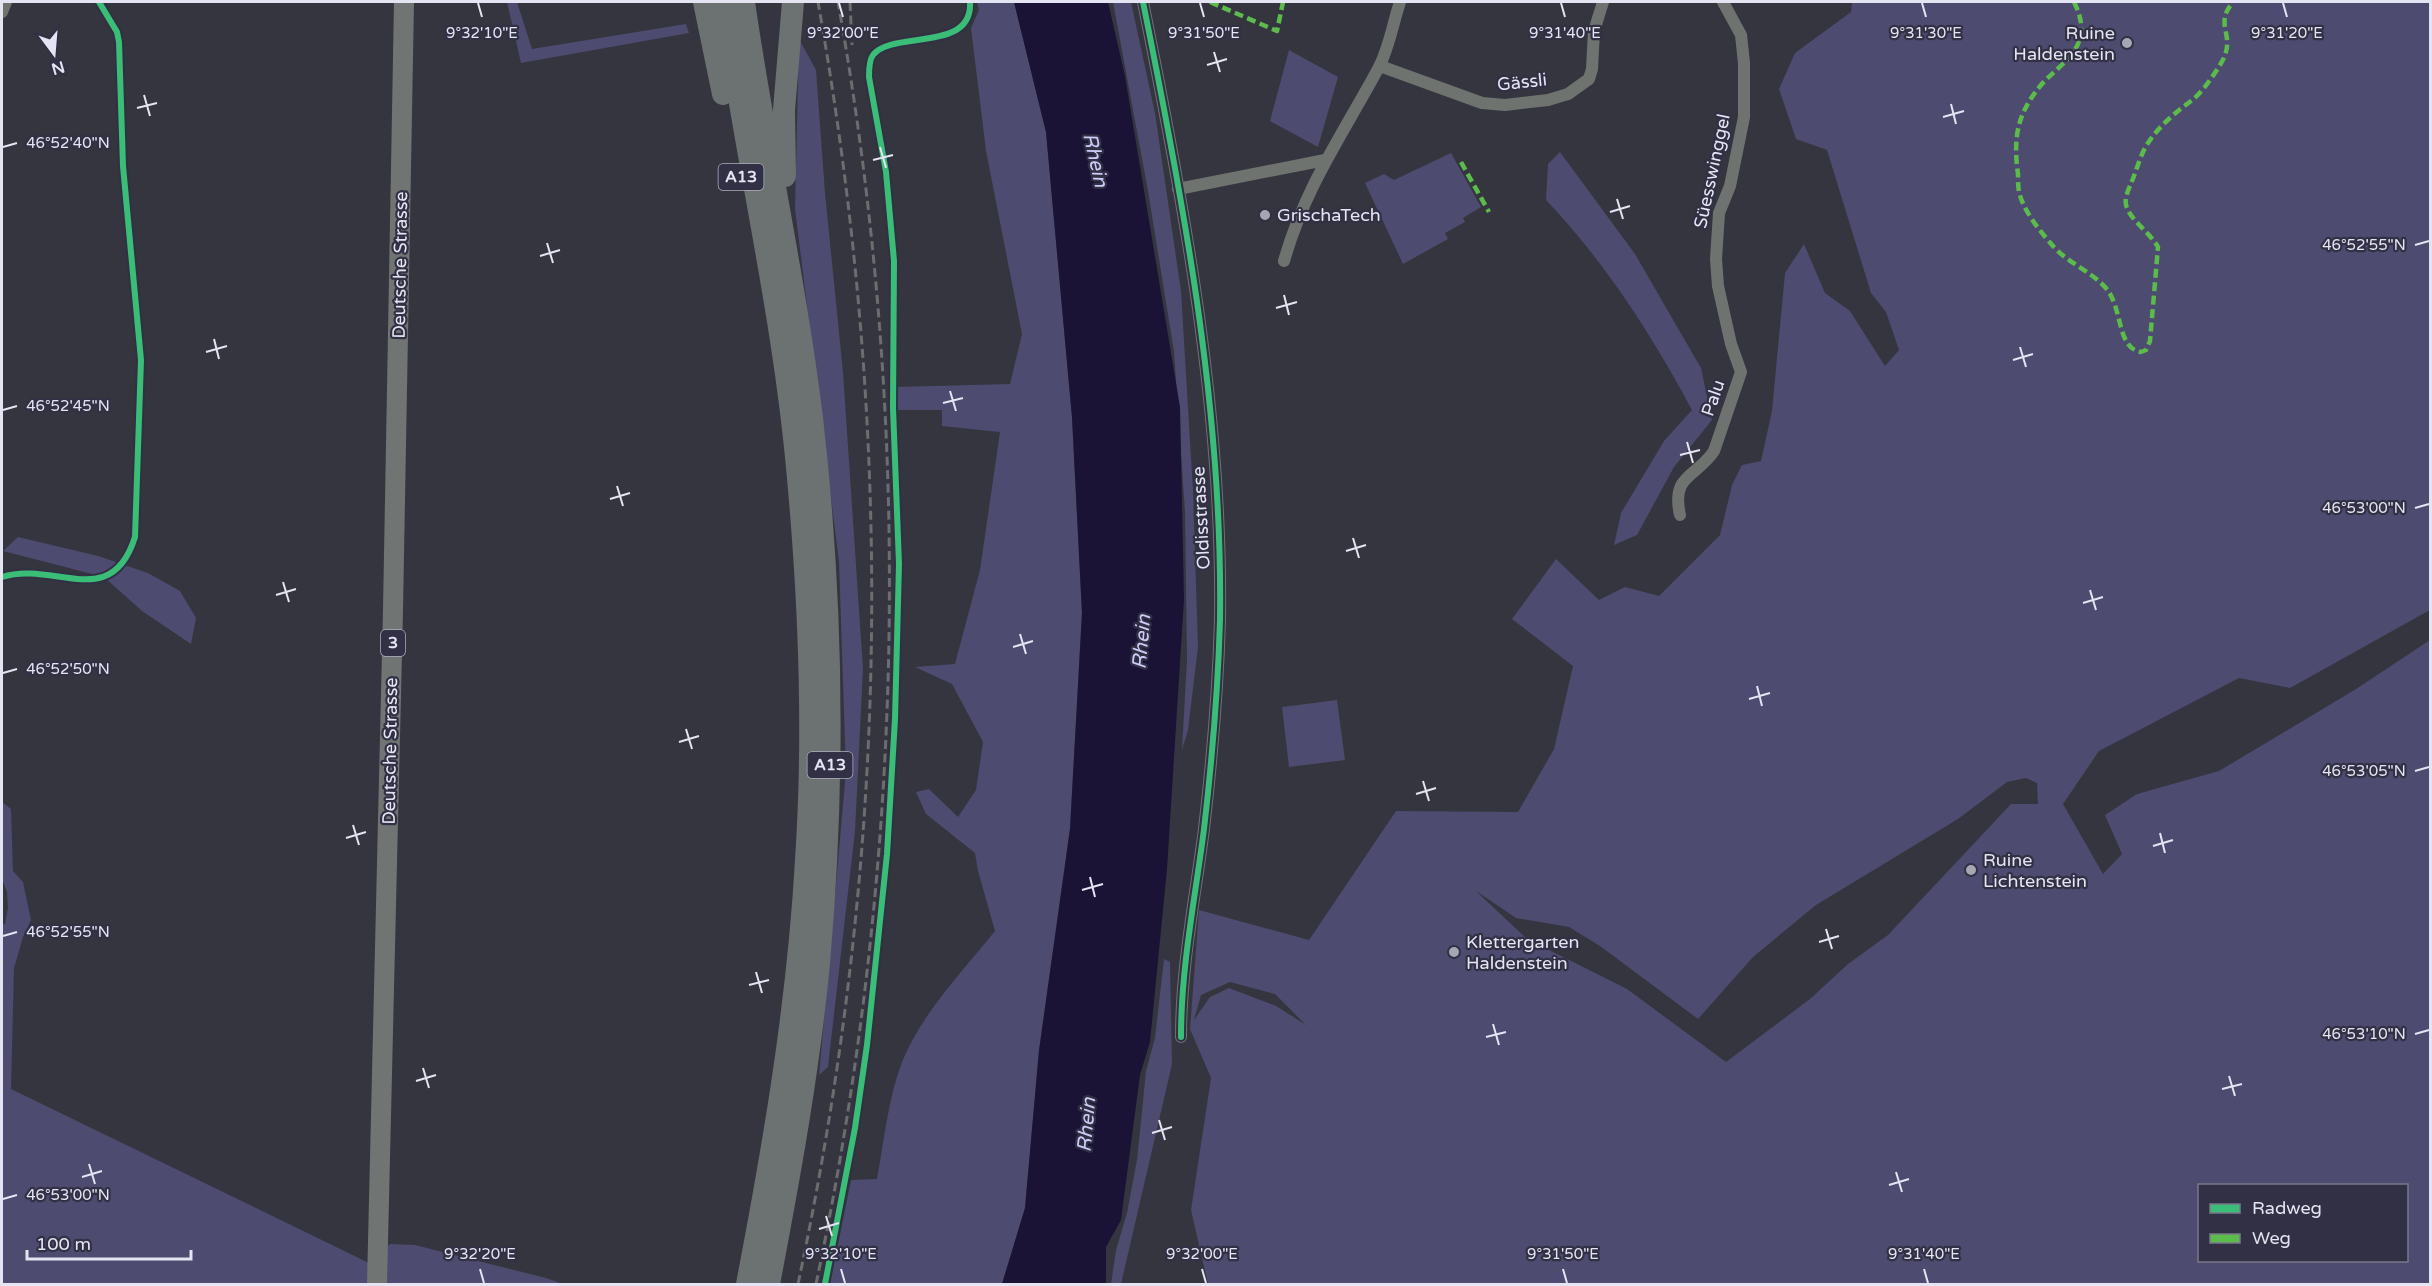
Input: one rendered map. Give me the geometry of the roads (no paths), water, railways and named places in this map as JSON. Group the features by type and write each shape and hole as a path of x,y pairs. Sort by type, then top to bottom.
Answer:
{"highway":[{"name":"A13","path":"704,2 759,266 783,351"},
{"name":"A13","path":"723,2 783,351 801,514 809,684 809,804 804,899 780,1106 747,1284"},
{"name":"A13","path":"744,2 797,314 812,418 827,594 831,751 818,967 799,1110 769,1284"},
{"name":"A13","path":"793,2 783,132 785,177 796,250 797,314"}],"main road":[{"name":"Deutsche Strasse","path":"377,1284 405,2"}],"street":[{"path":"2,12 6,2"},
{"name":"Oldisstrasse","path":"1143,2 1196,286 1216,502 1220,615 1214,730 1204,829 1181,994 1180,1037"},
{"path":"1284,261 1294,224 1325,160 1380,66 1400,2"},
{"name":"Gässli","path":"1380,66 1482,103 1505,105 1548,100 1568,94 1588,79 1593,69 1594,30 1603,2"},
{"name":"Süesswinggel","path":"1717,281 1716,238 1719,213 1730,186 1744,117 1744,63 1741,35 1723,2"},
{"path":"1178,189 1325,160"},
{"name":"Palu","path":"1680,515 1677,504 1680,488 1688,475 1706,461 1714,451 1740,379 1739,366 1731,344 1717,281"}],"water":[{"name":"Rhein","path":"1014,2 1108,2 1125,76 1180,407 1184,599 1167,869 1150,1042 1140,1075 1121,1220 1106,1247 1106,1284 1002,1284 1025,1208 1039,1051 1070,829 1082,613 1072,417 1046,132"}],"railway":[{"path":"798,1284 828,1123 851,963 865,803 871,644 870,484 860,324 843,164 818,2"},
{"path":"816,1284 846,1126 868,966 882,805 889,644 888,483 879,322 863,161 838,2"},
{"path":"850,2 852,45"}],"place":[{"name":"Ruine Haldenstein","path":"2127,43"},
{"name":"GrischaTech","path":"1265,215"},
{"name":"Ruine Lichtenstein","path":"1971,870"},
{"name":"Klettergarten Haldenstein","path":"1454,952"}]}
